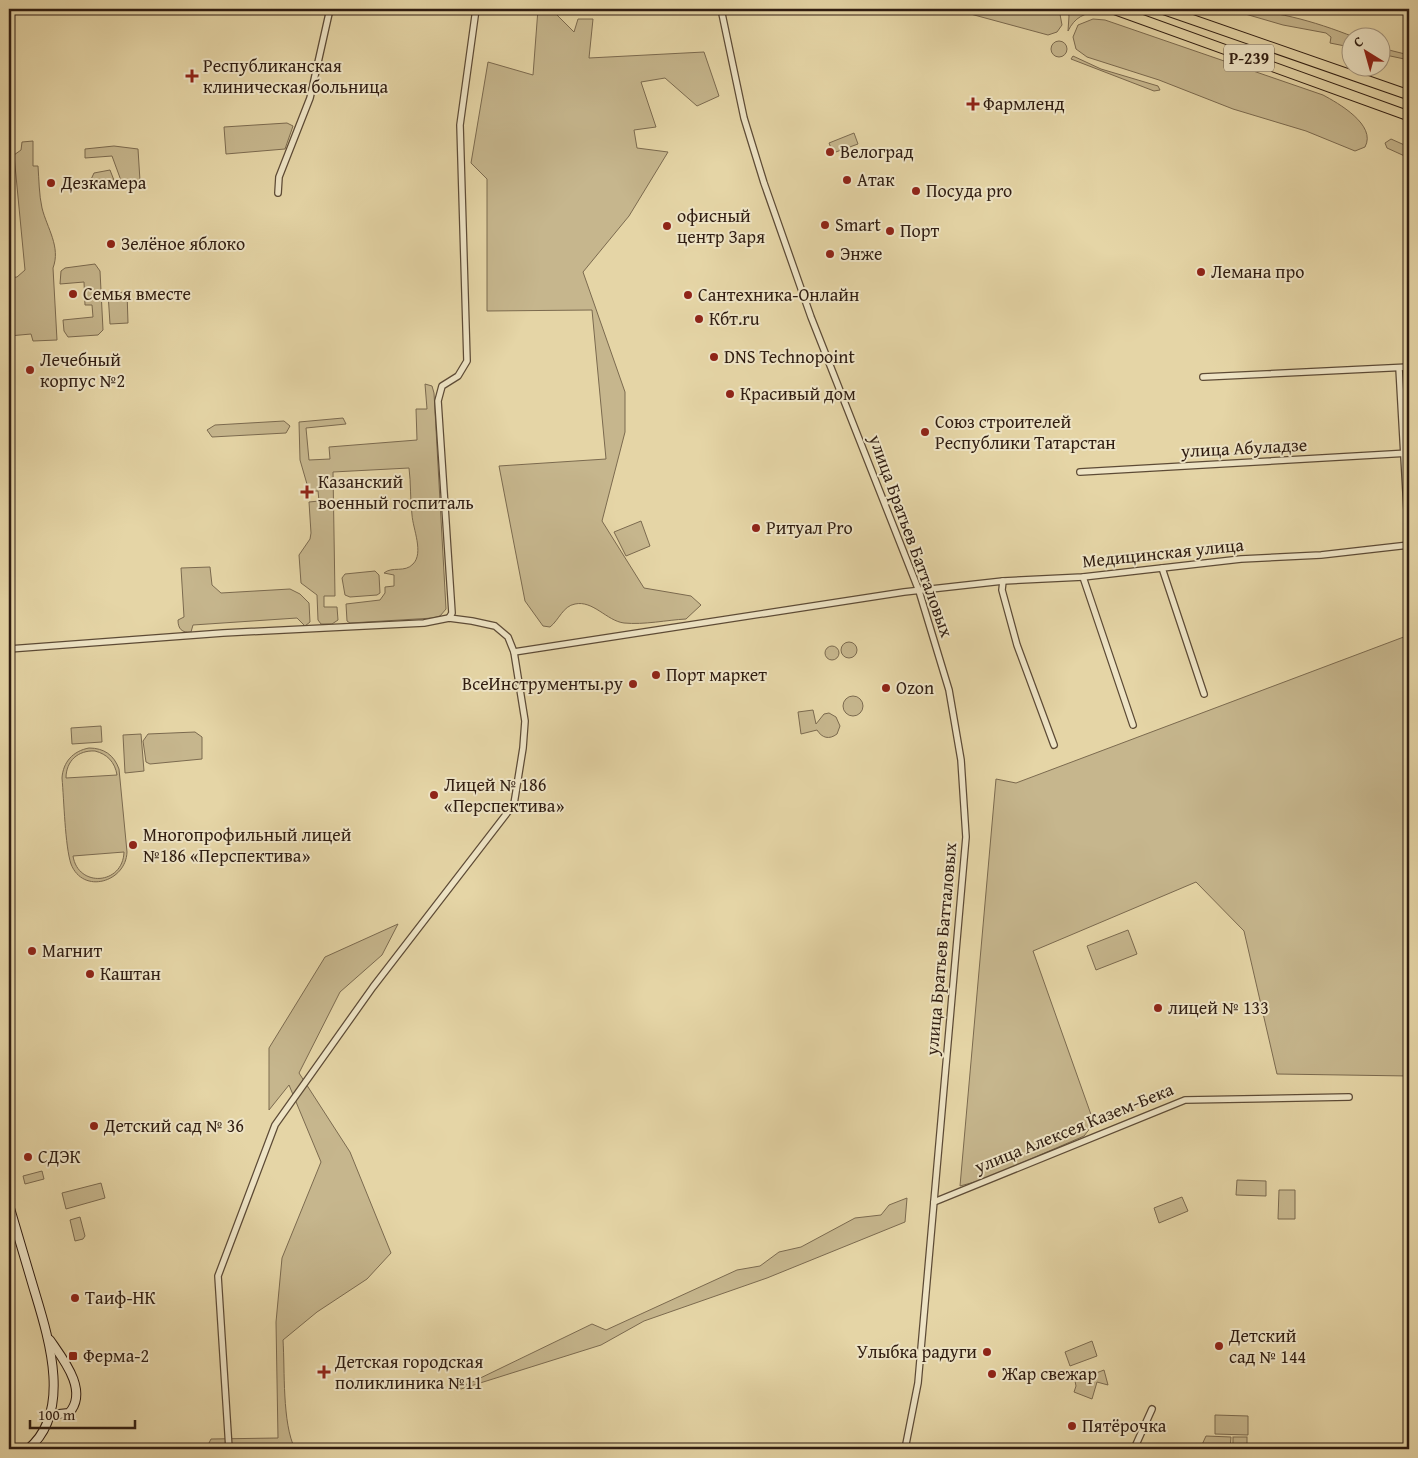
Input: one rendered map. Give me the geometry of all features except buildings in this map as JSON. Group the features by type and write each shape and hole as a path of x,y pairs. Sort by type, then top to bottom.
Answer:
{"main road":[{"name":"Р-239","path":"1113,9 1409,116"},
{"name":"Р-239","path":"1162,9 1409,96"},
{"path":"1392,89 1409,91"},
{"path":"1385,108 1409,123"}],"street":[{"path":"278,193 279,177 310,98 330,9"},
{"path":"448,618 452,613 438,401 442,386 458,376 467,361 460,124 476,9"},
{"name":"улица Братьев Батталовых","path":"720,9 744,118 767,192 811,317 919,591 949,690 962,760 965,799 964,857 918,1383 905,1449"},
{"path":"1203,377 1409,367"},
{"path":"1399,368 1406,453 1409,545"},
{"name":"улица Абуладзе","path":"1080,472 1406,453"},
{"name":"Медицинская улица","path":"514,652 919,591 1004,581 1083,577 1241,559 1321,555 1409,545"},
{"path":"1162,568 1204,694"},
{"path":"1083,577 1133,725"},
{"path":"1004,581 1002,590 1017,646 1054,745"},
{"path":"9,649 223,633 424,623 448,618 495,626 508,637 514,652 525,721 523,748 514,804 372,987 275,1125 218,1276 230,1449"},
{"name":"улица Алексея Казем-Бека","path":"934,1202 1185,1100 1349,1097"},
{"path":"9,1205 48,1338 54,1393 49,1415 37,1440 28,1449"},
{"path":"48,1338 73,1376 75,1397 74,1407 69,1413 49,1415"},
{"path":"1134,1449 1152,1409"}],"shaded area":[{"path":"538,9 554,12 574,32 578,19 593,19 589,58 704,52 719,96 697,106 665,78 641,82 656,127 634,130 637,148 668,152 629,216 583,272 625,392 625,432 602,521 644,588 691,596 701,605 686,619 624,623 612,619 588,605 575,604 567,607 550,627 543,626 525,601 499,466 606,459 592,310 487,311 487,179 471,163 488,62 533,75"},
{"path":"952,9 1059,9 1062,25 1057,32 1048,35"},
{"path":"1067,9 1089,9 1099,12 1089,13 1080,17 1068,31 1069,16"},
{"path":"1228,9 1260,11 1292,17 1323,26 1340,32 1340,45 1330,43 1331,37 1326,33 1283,25"},
{"path":"1093,19 1105,20 1323,95 1338,103 1361,123 1366,131 1365,147 1355,151 1306,131 1233,109 1159,80 1087,57 1076,49 1073,37 1078,25"},
{"path":"1056,41 1062,41 1067,46 1065,55 1056,57 1051,52 1051,46"},
{"path":"1390,50 1409,55 1409,60 1390,56"},
{"path":"1073,56 1101,69 1158,86 1160,90 1154,91 1071,59"},
{"path":"287,123 293,126 285,149 226,154 224,127"},
{"path":"854,133 858,144 833,153 829,143"},
{"path":"1391,139 1409,147 1409,158 1387,148 1385,143"},
{"path":"33,141 33,166 38,166 42,208 55,253 53,268 57,340 33,341 31,334 9,336 9,278 17,277 25,270 14,155 21,150 22,142"},
{"path":"114,146 138,149 140,181 135,188 123,186 112,156 85,158 85,149"},
{"path":"110,170 117,188 87,188 94,173"},
{"path":"95,264 100,271 103,330 98,335 68,337 64,331 63,320 93,317 92,305 85,305 84,282 60,284 61,271 65,268"},
{"path":"127,292 128,323 110,324 108,293"},
{"path":"425,384 432,386 434,393 446,609 440,616 433,618 350,623 347,621 346,604 380,600 385,593 385,587 394,586 394,575 384,573 410,567 418,554 418,547 412,515 409,468 333,472 335,596 324,596 324,607 337,607 338,620 332,624 321,624 318,620 317,595 301,583 299,555 310,539 311,533 309,502 319,501 318,491 309,491 300,460 299,422 343,418 346,424 306,428 309,460 330,459 329,447 417,440 416,409 427,409"},
{"path":"284,421 290,426 286,433 212,437 207,430 215,425"},
{"path":"641,521 650,546 626,556 614,532"},
{"path":"210,567 212,585 221,593 290,589 300,594 309,603 310,622 305,626 297,618 193,625 191,632 183,631 179,626 178,620 184,617 181,568"},
{"path":"375,571 379,575 380,593 377,595 350,597 345,595 342,578 345,574"},
{"path":"1409,635 1409,1076 1277,1074 1244,931 1196,882 1033,951 1094,1123 1084,1136 982,1180 960,1186 996,779 1016,783"},
{"path":"846,642 852,642 857,647 855,656 846,658 841,653 841,647"},
{"path":"829,646 835,646 839,653 835,660 829,660 825,656 825,650"},
{"path":"849,696 857,696 863,702 863,710 857,716 849,716 843,710 843,702"},
{"path":"813,710 816,724 824,714 829,713 836,717 840,726 837,734 826,737 817,730 801,734 798,712"},
{"path":"101,726 102,742 72,744 71,728"},
{"path":"195,732 202,737 202,759 150,764 146,762 143,741 148,734"},
{"path":"141,734 144,771 125,773 123,735"},
{"path":"94,748 108,753 119,769 127,852 125,862 120,871 103,881 94,882 77,874 71,864 67,846 62,778 67,762 83,749","holes":["95,751 110,759 117,775 66,778 68,766 74,758 83,752","124,852 122,863 116,871 109,876 100,878 83,874 73,856"]},
{"path":"398,924 382,955 340,992 299,1073 350,1152 391,1253 367,1279 317,1312 283,1340 286,1411 295,1449 206,1449 211,1439 278,1438 276,1322 282,1258 321,1162 289,1085 269,1110 269,1048 325,957"},
{"path":"1128,930 1137,954 1096,970 1087,946"},
{"path":"42,1171 44,1179 25,1184 23,1176"},
{"path":"1237,1180 1266,1181 1266,1196 1236,1195"},
{"path":"101,1183 105,1198 66,1209 62,1193"},
{"path":"1279,1190 1295,1190 1295,1219 1278,1219"},
{"path":"1182,1197 1188,1211 1159,1223 1154,1208"},
{"path":"907,1198 905,1222 767,1278 644,1321 601,1345 461,1389 456,1386 468,1384 592,1324 606,1330 737,1270 760,1266 779,1252 801,1247 855,1218 881,1215 889,1205"},
{"path":"80,1217 85,1236 83,1239 75,1241 70,1220"},
{"path":"1092,1341 1097,1356 1070,1366 1065,1352"},
{"path":"1104,1370 1108,1385 1097,1382 1092,1399 1074,1392 1075,1381"},
{"path":"1215,1415 1248,1416 1248,1435 1215,1434"},
{"path":"1206,1436 1231,1437 1230,1449 1200,1449"},
{"path":"1233,1437 1247,1437 1247,1449 1233,1449"}],"place":[{"name":"Республиканская клиническая больница","path":"192,76"},
{"name":"Фармленд","path":"973,104"},
{"name":"Велоград","path":"830,152"},
{"name":"Атак","path":"847,180"},
{"name":"Дезкамера","path":"51,183"},
{"name":"Посуда pro","path":"916,191"},
{"name":"Smart","path":"825,225"},
{"name":"офисный центр Заря","path":"667,226"},
{"name":"Порт","path":"890,231"},
{"name":"Зелёное яблоко","path":"111,244"},
{"name":"Энже","path":"830,254"},
{"name":"Лемана про","path":"1201,272"},
{"name":"Семья вместе","path":"73,294"},
{"name":"Сантехника-Онлайн","path":"688,295"},
{"name":"Кбт.ru","path":"699,319"},
{"name":"DNS Technopoint","path":"714,357"},
{"name":"Лечебный корпус №2","path":"30,370"},
{"name":"Красивый дом","path":"730,394"},
{"name":"Союз строителей Республики Татарстан","path":"925,432"},
{"name":"Казанский военный госпиталь","path":"307,492"},
{"name":"Ритуал Pro","path":"756,528"},
{"name":"Порт маркет","path":"656,675"},
{"name":"ВсеИнструменты.ру","path":"633,684"},
{"name":"Ozon","path":"886,688"},
{"name":"Лицей № 186 «Перспектива»","path":"434,795"},
{"name":"Многопрофильный лицей №186 «Перспектива»","path":"133,845"},
{"name":"Магнит","path":"32,951"},
{"name":"Каштан","path":"90,974"},
{"name":"лицей № 133","path":"1158,1008"},
{"name":"Детский сад № 36","path":"94,1126"},
{"name":"СДЭК","path":"28,1157"},
{"name":"Таиф-НК","path":"75,1298"},
{"name":"Детский сад № 144","path":"1219,1346"},
{"name":"Улыбка радуги","path":"987,1352"},
{"name":"Ферма-2","path":"73,1356"},
{"name":"Детская городская поликлиника №11","path":"324,1372"},
{"name":"Жар свежар","path":"992,1374"},
{"name":"Пятёрочка","path":"1072,1426"}]}
